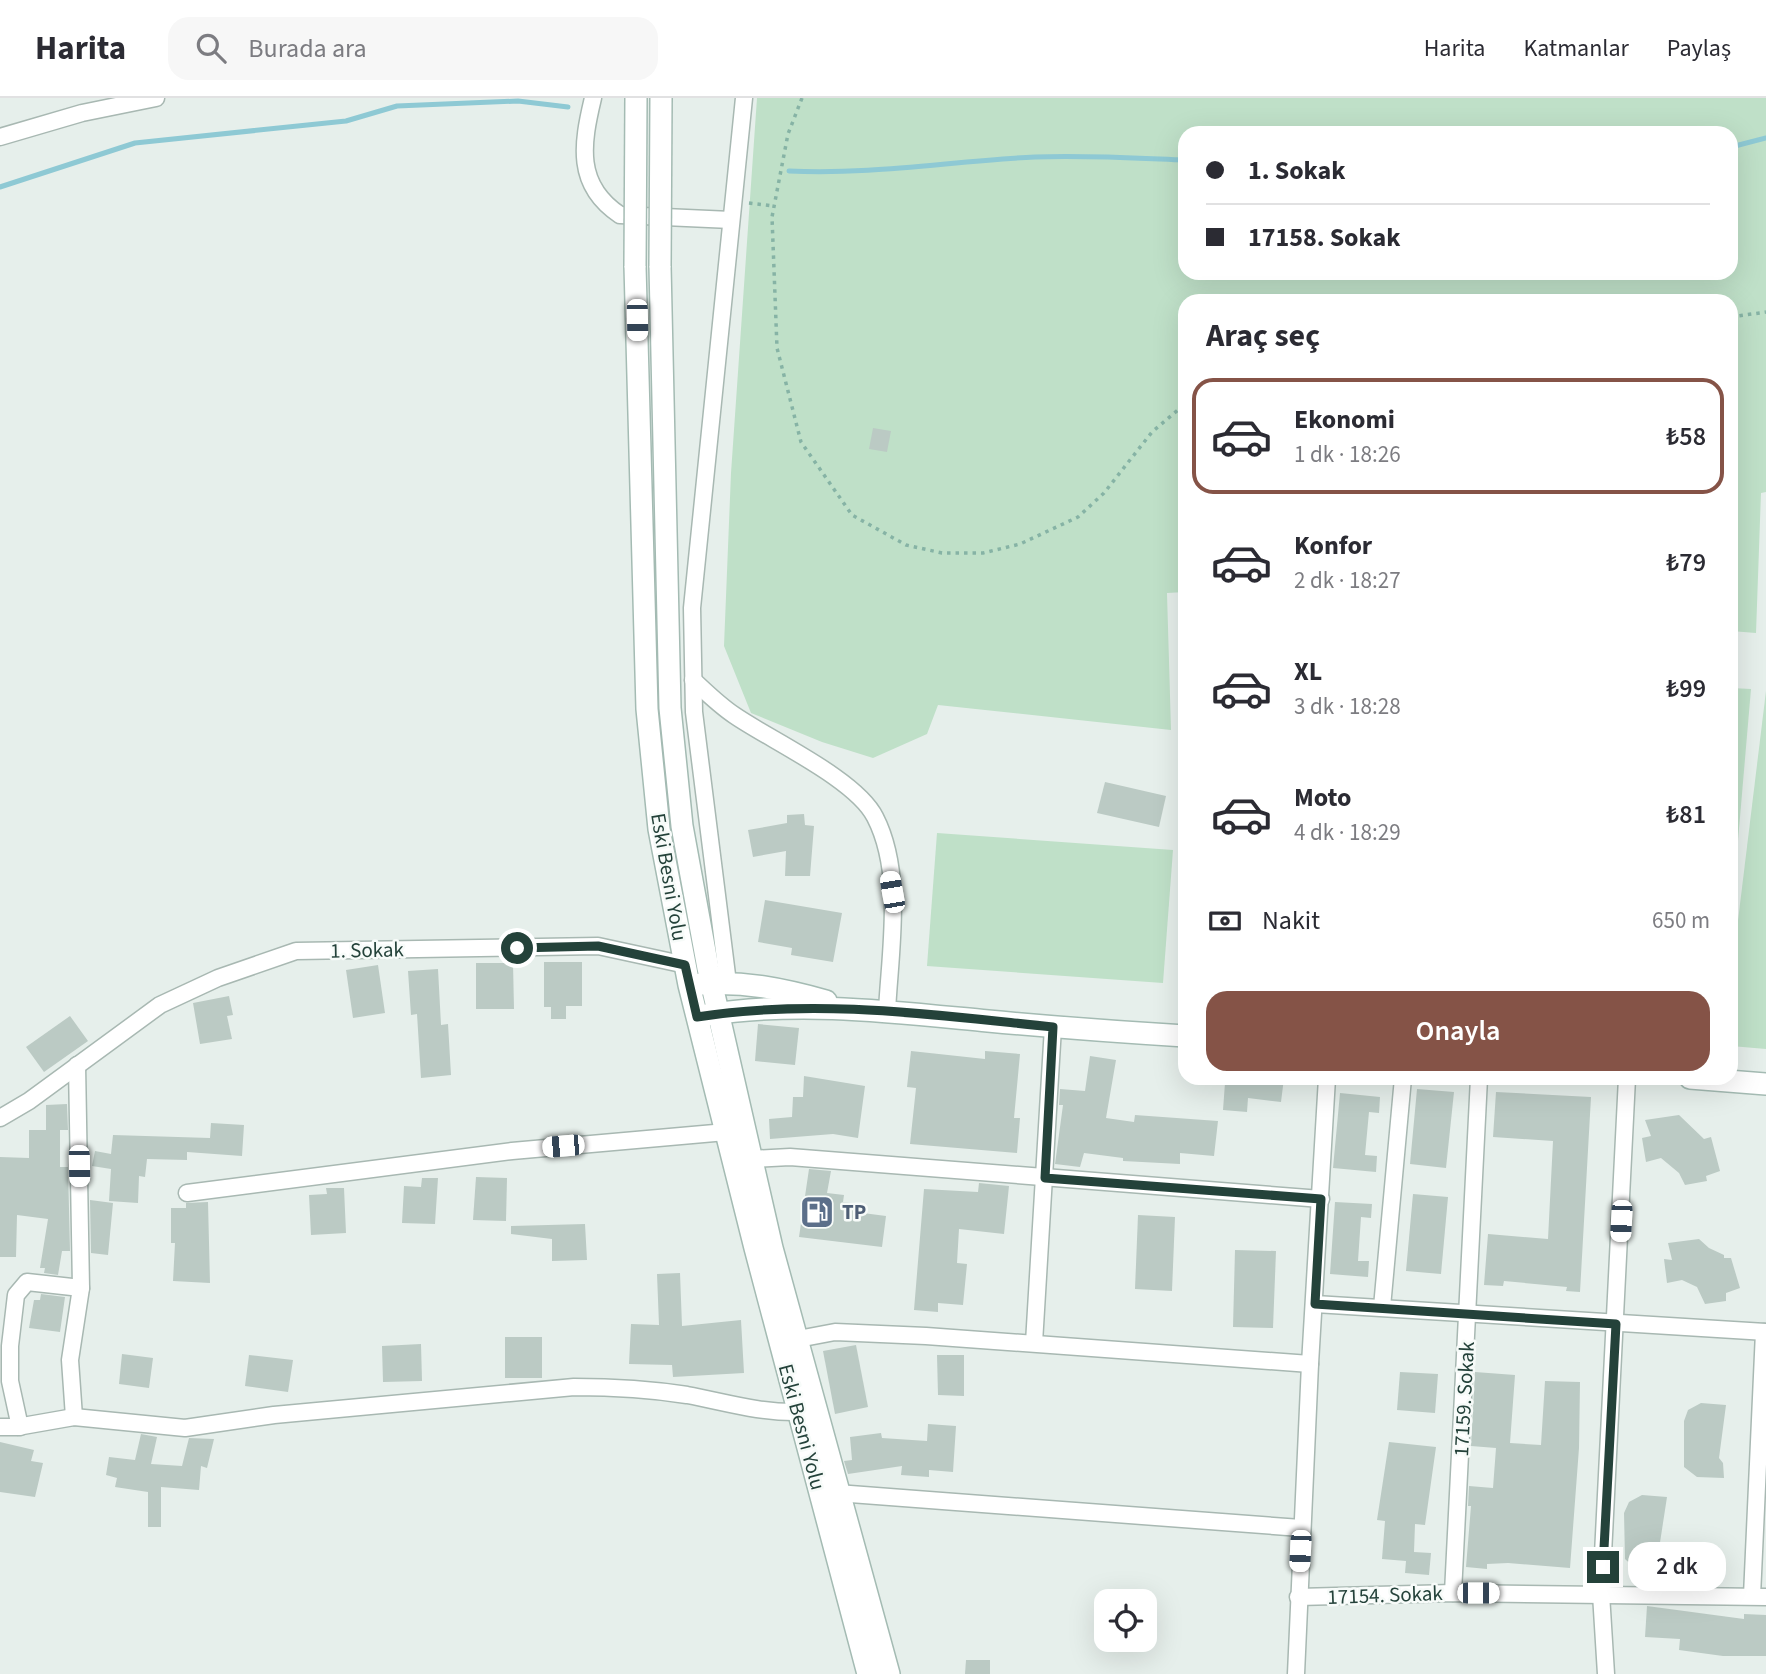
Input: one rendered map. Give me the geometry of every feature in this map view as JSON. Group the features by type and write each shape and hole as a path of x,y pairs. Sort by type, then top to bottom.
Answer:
{"main road":[{"name":"Eski Besni Yolu","path":"636,98 635,266 649,750 659,829 697,1017 868,1674"},
{"name":"Eski Besni Yolu","path":"661,98 660,266 673,748 682,826 720,983 719,1013 772,1248 837,1493 889,1674"},
{"path":"687,975 720,983 772,986 848,1007"},
{"path":"697,1017 739,1010 848,1007 1053,1027 1178,1036"},
{"path":"1738,1082 1766,1084"}],"street":[{"path":"0,136 82,113 156,98"},
{"path":"593,98 583,138 589,183 606,206 620,215 731,220"},
{"path":"720,983 694,712 692,608 744,98"},
{"path":"693,680 732,714 835,777 873,813 883,834 892,892 887,1011"},
{"name":"1. Sokak","path":"0,1118 29,1101 160,1005 218,978 296,951 598,946 687,975"},
{"path":"1034,1343 1053,1027"},
{"path":"74,1416 70,1360 81,1289 77,1065"},
{"path":"1296,1674 1301,1528 1327,1085"},
{"path":"1382,1307 1402,1085"},
{"name":"17159. Sokak","path":"1453,1593 1479,1085"},
{"path":"1606,1674 1601,1594 1628,1085"},
{"path":"187,1193 512,1151 726,1132"},
{"path":"751,1158 790,1157 1321,1199"},
{"path":"20,1426 10,1381 16,1295 27,1282 81,1289"},
{"path":"1315,1304 1765,1332 1759,1597"},
{"path":"798,1339 835,1332 1034,1343 1310,1364"},
{"path":"0,1427 74,1416 185,1428 274,1415 574,1387 623,1387 686,1395 773,1413 798,1412"},
{"path":"837,1493 1301,1528"},
{"name":"17154. Sokak","path":"1298,1597 1453,1593 1759,1597"}],"path":[{"path":"802,98 788,134 774,206 778,348 801,442 852,515 906,545 942,553 983,553 1020,544 1078,517 1104,494 1152,432 1178,410"},
{"path":"733,201 774,206"},
{"path":"1738,316 1766,313"}],"green space":[{"path":"757,98 1766,98 1766,492 1761,493 1756,633 1738,632 1738,294 1178,294 1178,592 1167,593 1171,730 938,705 927,734 873,758 822,742 751,713 724,646 731,473"},
{"path":"1738,688 1751,689 1738,840"},
{"path":"1766,691 1766,1049 1738,1047 1738,921"},
{"path":"937,833 1173,850 1163,983 927,966"}],"building":[{"path":"873,428 891,431 887,452 869,449"},
{"path":"1105,782 1166,796 1159,827 1097,813"},
{"path":"804,814 805,825 814,826 810,876 785,876 786,851 753,857 748,830 787,823 787,815"},
{"path":"765,900 842,913 833,962 791,955 792,948 758,942"},
{"path":"544,962 582,962 582,1006 566,1006 566,1019 551,1019 551,1007 544,1007"},
{"path":"476,963 513,963 514,1009 476,1009"},
{"path":"378,965 385,1013 353,1018 346,970"},
{"path":"438,969 441,1025 448,1024 451,1075 421,1078 417,1014 411,1015 408,971"},
{"path":"229,996 233,1015 227,1016 232,1039 200,1044 193,1003"},
{"path":"70,1016 88,1041 44,1072 26,1047"},
{"path":"758,1024 799,1028 795,1065 755,1061"},
{"path":"911,1051 985,1059 985,1051 1020,1054 1014,1118 1020,1118 1017,1153 910,1144 916,1088 907,1087"},
{"path":"1090,1056 1116,1060 1106,1118 1134,1122 1135,1115 1218,1121 1214,1156 1180,1153 1180,1164 1123,1161 1123,1158 1084,1153 1080,1167 1055,1164 1063,1105 1059,1105 1060,1089 1085,1091"},
{"path":"804,1076 865,1086 858,1138 833,1134 770,1139 769,1119 792,1117 793,1097 803,1097"},
{"path":"1225,1085 1283,1085 1281,1102 1248,1098 1247,1112 1223,1110"},
{"path":"1417,1089 1454,1092 1446,1168 1410,1164"},
{"path":"1496,1092 1591,1097 1580,1292 1566,1291 1567,1287 1504,1281 1503,1286 1484,1285 1488,1234 1548,1239 1553,1141 1493,1137"},
{"path":"1340,1093 1380,1097 1379,1113 1369,1112 1365,1155 1377,1156 1376,1172 1333,1168"},
{"path":"67,1104 68,1130 60,1130 60,1167 68,1167 70,1251 62,1251 58,1275 44,1273 45,1268 40,1268 48,1219 17,1215 16,1257 0,1257 0,1157 29,1158 29,1130 46,1130 46,1105"},
{"path":"1679,1115 1704,1139 1711,1137 1720,1171 1706,1176 1707,1181 1685,1185 1679,1173 1661,1158 1646,1162 1642,1138 1651,1136 1645,1120"},
{"path":"211,1123 244,1125 242,1156 187,1152 187,1160 147,1159 145,1177 139,1176 138,1203 109,1201 111,1169 92,1166 95,1151 111,1154 113,1135 210,1138"},
{"path":"809,1169 831,1171 827,1193 844,1195 843,1202 856,1203 855,1212 886,1216 882,1247 799,1237"},
{"path":"476,1177 507,1178 506,1221 473,1220"},
{"path":"422,1178 438,1178 435,1224 402,1223 404,1186 421,1187"},
{"path":"979,1183 1009,1186 1004,1234 959,1229 957,1263 967,1264 963,1305 938,1303 938,1312 914,1310 924,1189 978,1192"},
{"path":"326,1188 344,1188 346,1233 311,1235 309,1195 327,1194"},
{"path":"1413,1194 1448,1197 1441,1274 1406,1271"},
{"path":"90,1200 113,1203 108,1255 91,1253"},
{"path":"208,1202 210,1283 173,1281 175,1243 171,1243 171,1208 186,1208 186,1203"},
{"path":"1335,1202 1372,1204 1371,1218 1361,1217 1358,1261 1369,1261 1368,1277 1330,1274"},
{"path":"1138,1215 1175,1217 1172,1291 1135,1289"},
{"path":"585,1224 587,1260 552,1261 552,1239 511,1234 511,1226"},
{"path":"1699,1239 1709,1248 1724,1255 1724,1258 1731,1258 1740,1288 1726,1293 1726,1301 1705,1304 1697,1287 1682,1280 1667,1283 1664,1259 1672,1260 1668,1243"},
{"path":"1235,1250 1276,1251 1273,1328 1233,1327"},
{"path":"680,1273 682,1326 741,1320 744,1373 673,1377 672,1365 629,1364 631,1324 659,1325 657,1274"},
{"path":"41,1294 65,1297 60,1332 29,1328 34,1300 40,1300"},
{"path":"505,1337 542,1337 542,1378 505,1378"},
{"path":"421,1344 422,1381 383,1382 382,1346"},
{"path":"856,1345 868,1407 835,1414 823,1351"},
{"path":"122,1354 153,1358 149,1388 119,1384"},
{"path":"249,1355 293,1360 288,1392 245,1386"},
{"path":"937,1355 964,1355 964,1396 938,1395"},
{"path":"1400,1372 1438,1374 1435,1413 1397,1410"},
{"path":"1475,1372 1515,1375 1510,1443 1541,1445 1545,1381 1580,1382 1579,1448 1570,1568 1508,1563 1487,1564 1487,1569 1466,1567 1471,1506 1468,1506 1469,1486 1493,1488 1496,1448 1471,1446"},
{"path":"1701,1403 1726,1405 1719,1458 1723,1463 1724,1478 1697,1477 1684,1467 1684,1421 1688,1410"},
{"path":"928,1424 956,1426 953,1472 929,1470 929,1477 901,1475 902,1466 848,1474 844,1461 852,1460 850,1437 881,1433 882,1438 927,1441"},
{"path":"141,1434 157,1437 151,1464 182,1466 189,1438 214,1439 207,1468 201,1466 199,1490 161,1487 161,1527 148,1527 148,1492 115,1487 117,1478 106,1475 109,1457 135,1460"},
{"path":"0,1442 34,1450 31,1461 43,1463 35,1497 0,1492"},
{"path":"1389,1442 1436,1447 1425,1525 1415,1524 1414,1552 1431,1553 1429,1575 1405,1573 1406,1561 1382,1559 1385,1521 1377,1520"},
{"path":"1642,1495 1667,1497 1659,1549 1664,1555 1665,1570 1637,1570 1625,1559 1624,1513 1629,1502"},
{"path":"1647,1606 1744,1619 1744,1614 1766,1615 1766,1656 1723,1656 1679,1650 1680,1639 1645,1637"},
{"path":"966,1660 990,1660 990,1674 965,1674"}],"waterway":[{"path":"0,187 135,143 346,121 397,106 518,101 568,107"},
{"path":"1738,145 1766,138"},
{"path":"789,171 851,171 1054,156 1178,160"}],"place":[{"name":"TP","path":"817,1212"}],"route":[{"path":"517,948 598,946 685,965 697,1017 739,1010 848,1007 1053,1027 1045,1178 1321,1199 1315,1304 1616,1324 1603,1567"}]}
